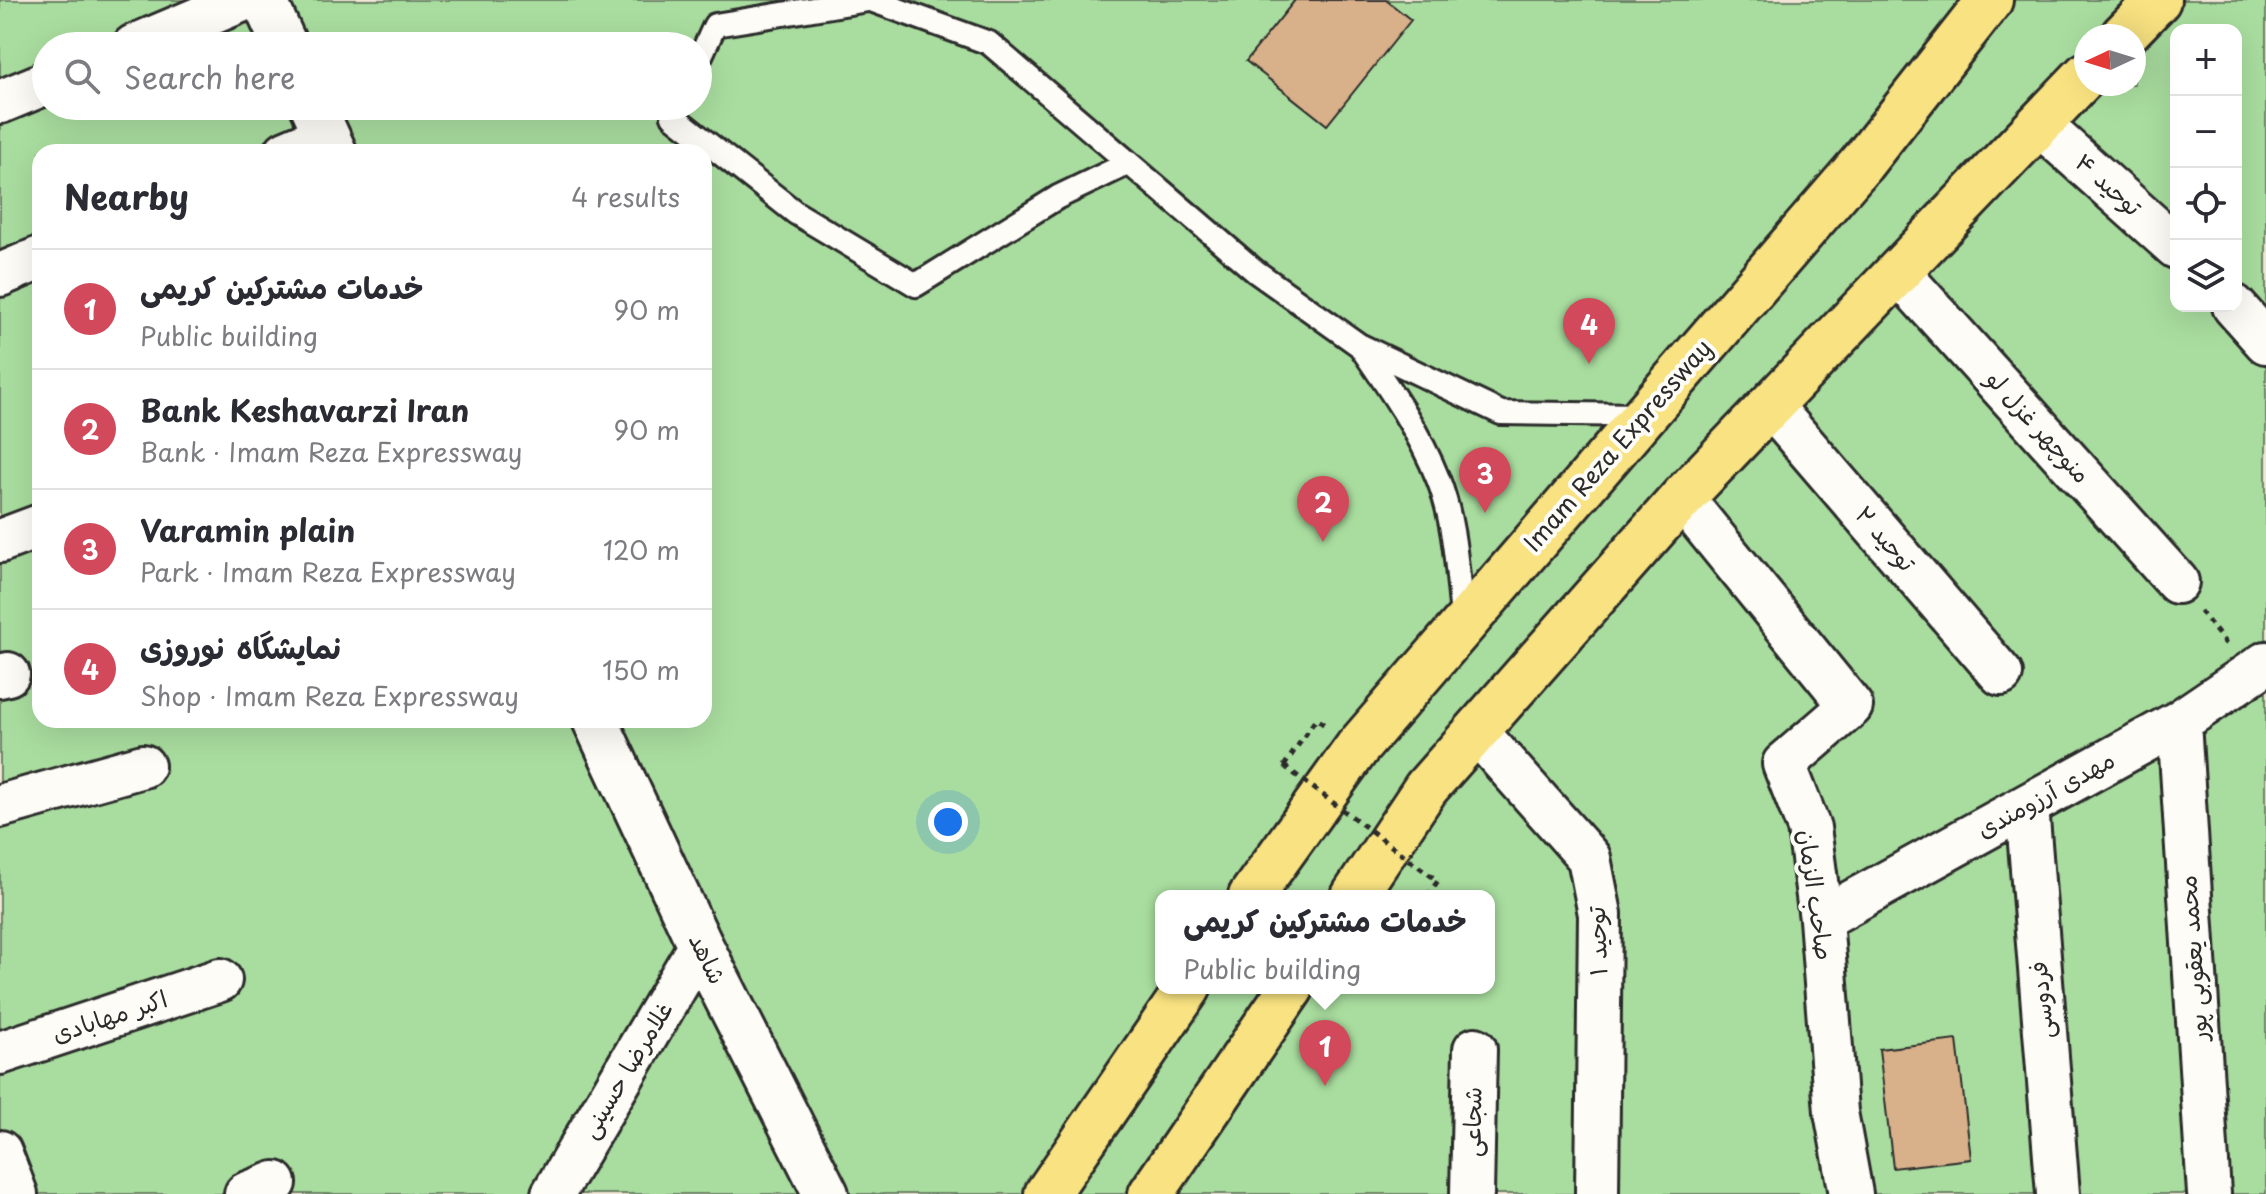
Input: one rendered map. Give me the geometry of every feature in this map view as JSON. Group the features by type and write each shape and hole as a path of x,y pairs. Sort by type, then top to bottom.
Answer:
{"highway":[{"name":"Imam Reza Expressway","path":"1255,890 1357,748 1862,163 1990,0"},
{"path":"2135,24 2158,0"},
{"path":"1358,890 1426,788 1682,498 2074,88"},
{"path":"1047,1194 1184,994"},
{"path":"1151,1194 1287,994"}],"main road":[{"path":"264,0 279,32"},
{"name":"شاهد","path":"599,728 700,945 826,1194"}],"street":[{"path":"167,32 243,0"},
{"path":"0,102 32,89"},
{"name":"توحید ۴","path":"2039,124 2170,242"},
{"path":"300,144 324,131"},
{"path":"0,275 32,261"},
{"name":"منوچهر غزل لو","path":"1898,272 2177,582"},
{"path":"2239,312 2266,342"},
{"name":"توحید ۲","path":"1770,405 2001,674"},
{"name":"صاحب الزمان","path":"1682,498 1851,706 1784,764 1809,828 1821,919 1836,1112 1851,1194"},
{"path":"0,541 32,529"},
{"name":"مهدی آرزومندی","path":"1821,919 2179,722 2257,668"},
{"name":"محمد یعقوبی پور","path":"2179,722 2209,1194"},
{"name":"توحید ۱","path":"1476,731 1589,858 1600,914 1597,1194"},
{"path":"0,806 143,766"},
{"name":"فردوسی","path":"2027,806 2058,1194"},
{"name":"غلامرضا حسینی","path":"553,1194 700,945"},
{"name":"اکبر مهابادی","path":"0,1053 220,980"},
{"name":"شجاعی","path":"1472,1194 1475,1049"}],"lane":[{"path":"712,32 715,25 870,0 989,43 1255,271 1359,345 1501,413 1645,415"},
{"path":"678,120 709,144"},
{"path":"712,147 796,213 916,285 1058,197 1129,163"},
{"path":"1359,345 1403,407 1438,480 1453,533 1463,625"}],"path":[{"path":"2177,582 2257,668"},
{"path":"1316,719 1284,766 1438,881 1431,890"}],"green space":[{"path":"0,0 2266,0 2266,1194 0,1194"}],"building":[{"path":"1295,0 1386,0 1411,20 1327,125 1246,61"},
{"path":"1957,1040 1971,1159 1893,1168 1879,1049"}],"place":[{"name":"نمایشگاه نوروزی","path":"1589,364"},
{"name":"Varamin plain","path":"1485,513"},
{"name":"Bank Keshavarzi Iran","path":"1323,542"},
{"name":"خدمات مشترکین کریمی","path":"1325,1086"}]}
